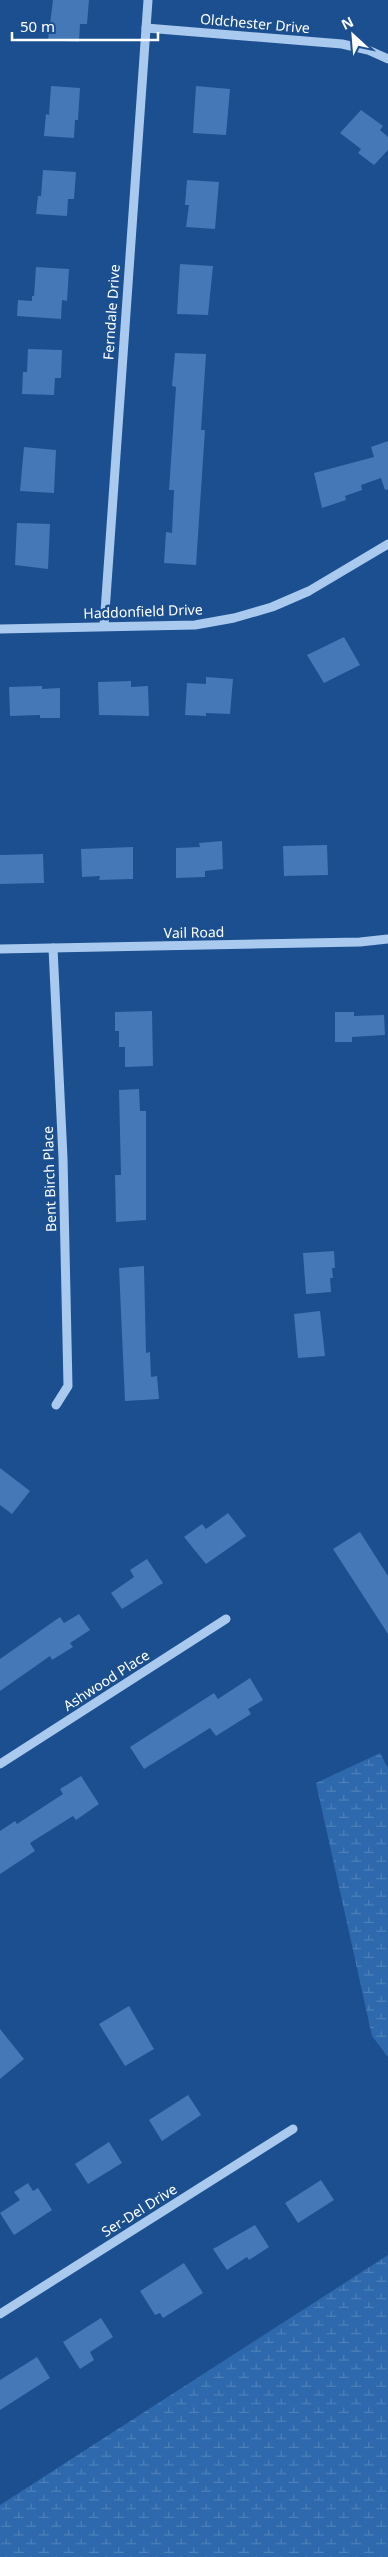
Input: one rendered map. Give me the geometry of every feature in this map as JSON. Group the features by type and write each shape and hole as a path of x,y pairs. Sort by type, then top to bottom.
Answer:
{"street":[{"name":"Ferndale Drive","path":"104,626 148,0"},
{"name":"Oldchester Drive","path":"146,28 342,44 368,50 388,59"},
{"name":"Haddonfield Drive","path":"0,628 195,625 234,618 272,607 309,591 388,544"},
{"name":"Vail Road","path":"0,949 360,942 388,939"},
{"name":"Bent Birch Place","path":"53,948 63,1158 68,1386 56,1405"},
{"name":"Ashwood Place","path":"0,1764 226,1619"},
{"name":"Ser-Del Drive","path":"0,2314 293,2129"}],"green space":[{"path":"380,1753 388,1768 388,2057 372,2036 316,1783"},
{"path":"388,2255 388,2557 0,2557 0,2505"}],"building":[{"path":"53,0 89,0 87,24 80,24 79,42 48,40"},
{"path":"51,86 80,88 78,120 75,120 74,138 44,136 46,114 49,115"},
{"path":"196,86 230,89 226,135 193,133"},
{"path":"361,110 383,126 380,130 388,137 388,150 374,165 358,153 361,149 340,133"},
{"path":"43,170 76,172 74,199 68,199 67,216 36,214 38,196 41,196"},
{"path":"187,180 219,182 215,229 186,227 189,205 185,205"},
{"path":"180,264 213,266 208,315 177,314"},
{"path":"36,267 69,269 67,301 62,300 61,319 17,316 18,300 32,301 32,296 34,296"},
{"path":"28,349 62,350 61,378 55,378 54,395 22,394 23,372 27,372"},
{"path":"175,353 206,354 201,430 205,430 196,565 164,563 166,532 172,533 174,490 169,490 176,387 172,386"},
{"path":"388,441 388,489 385,490 381,478 361,485 362,490 345,496 346,500 322,508 314,473 374,457 371,447"},
{"path":"24,447 56,450 54,493 20,491"},
{"path":"17,523 50,524 48,569 15,565"},
{"path":"344,637 360,665 324,683 307,655"},
{"path":"206,677 233,679 230,714 206,713 206,716 185,715 187,683 206,684"},
{"path":"131,681 131,687 148,686 149,716 99,715 98,682"},
{"path":"42,686 42,689 60,688 60,718 40,718 40,715 10,716 9,687"},
{"path":"222,841 223,869 205,871 205,877 176,878 176,848 200,847 199,843"},
{"path":"327,845 328,875 284,876 283,846"},
{"path":"133,847 133,879 99,880 100,876 82,877 81,849"},
{"path":"43,854 44,883 0,884 0,855"},
{"path":"152,1011 153,1066 125,1067 125,1047 119,1047 119,1031 115,1031 115,1012"},
{"path":"335,1012 354,1012 354,1016 384,1015 385,1035 352,1037 352,1042 335,1042"},
{"path":"139,1089 140,1111 146,1111 146,1220 116,1222 115,1175 121,1175 119,1090"},
{"path":"334,1251 335,1268 332,1268 333,1278 330,1278 331,1292 306,1294 303,1253"},
{"path":"144,1266 146,1353 150,1352 151,1377 157,1376 159,1399 125,1401 119,1268"},
{"path":"320,1311 325,1356 298,1358 294,1314"},
{"path":"0,1468 30,1491 12,1514 0,1505"},
{"path":"228,1513 246,1536 206,1564 184,1537 202,1524 206,1529"},
{"path":"360,1532 388,1576 388,1634 333,1549"},
{"path":"147,1559 163,1583 122,1609 111,1593 134,1577 130,1570"},
{"path":"79,1614 90,1630 70,1643 73,1647 52,1660 50,1656 0,1691 0,1659 60,1617 64,1623"},
{"path":"250,1678 263,1700 248,1709 251,1714 216,1736 210,1728 144,1769 130,1747 214,1693 218,1699"},
{"path":"81,1776 99,1804 76,1820 73,1816 30,1843 35,1851 0,1874 0,1831 15,1821 17,1824 63,1794 60,1789"},
{"path":"129,2006 154,2049 125,2066 99,2024"},
{"path":"0,2029 24,2059 0,2079"},
{"path":"188,2095 201,2115 162,2141 149,2120"},
{"path":"109,2142 122,2163 88,2184 75,2164"},
{"path":"321,2180 334,2200 298,2223 285,2203"},
{"path":"28,2183 33,2191 38,2188 52,2210 14,2235 0,2213 20,2200 14,2192"},
{"path":"255,2225 269,2247 249,2260 247,2257 227,2270 213,2249"},
{"path":"184,2263 203,2293 163,2318 160,2313 155,2315 140,2291"},
{"path":"101,2318 113,2337 90,2352 94,2360 80,2369 63,2342"},
{"path":"37,2357 50,2378 0,2410 0,2380"}]}
